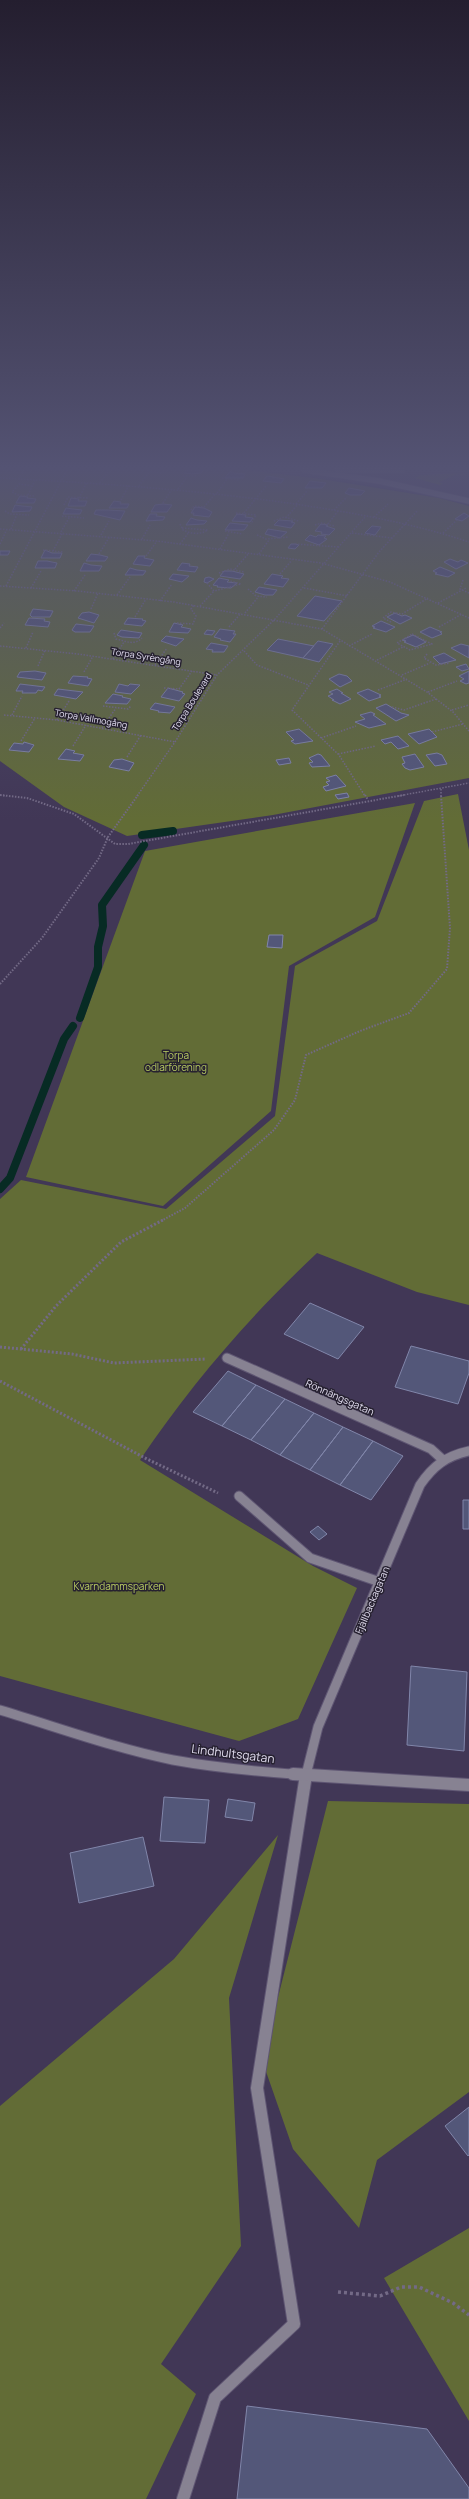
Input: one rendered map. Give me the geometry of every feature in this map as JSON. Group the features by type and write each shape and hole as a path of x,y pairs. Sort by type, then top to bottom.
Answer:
{"street":[{"name":"Rönnängsgatan","path":"227,1358 431,1449 442,1459"},
{"path":"442,1459 469,1451"},
{"name":"Fjällbackagatan","path":"183,2499 215,2398 294,2324 257,2088 306,1775 318,1728 420,1485 434,1466 442,1459"},
{"path":"239,1496 310,1558 380,1582"},
{"name":"Lindhultsgatan","path":"0,1710 110,1744 197,1764 306,1775 469,1784"}],"path":[{"path":"14,587 98,593 160,600 245,613 322,630 407,678 451,711 469,731"},
{"path":"74,591 77,587"},
{"path":"117,595 123,587"},
{"path":"160,600 170,587"},
{"path":"210,587 214,591"},
{"path":"200,606 214,591 236,587"},
{"path":"322,630 355,587"},
{"path":"399,587 438,602 469,618"},
{"path":"460,587 463,591 469,593"},
{"path":"304,588 348,596"},
{"name":"Torpa Boulevard","path":"0,984 42,938 99,858 108,838 175,742 217,675 244,651 304,588"},
{"path":"438,602 463,591 466,588"},
{"path":"248,589 259,596 267,597"},
{"path":"91,609 98,593"},
{"path":"245,613 259,596"},
{"path":"391,622 383,618 384,616 393,612 402,614 428,598"},
{"path":"135,616 146,599"},
{"path":"177,623 193,624 196,616 191,609 194,605"},
{"path":"229,627 241,613"},
{"path":"439,627 463,615 469,614"},
{"path":"0,628 4,623"},
{"path":"26,648 34,632"},
{"path":"114,633 114,638 124,642 136,643 142,638"},
{"path":"349,646 372,634"},
{"path":"376,660 403,647 417,649 432,644 412,634 397,642 403,647"},
{"path":"340,641 293,706 294,713 338,754 355,777 368,800"},
{"path":"113,659 124,642"},
{"name":"Torpa Syrèngång","path":"0,646 93,656 217,675"},
{"path":"155,665 167,648"},
{"path":"38,666 45,650"},
{"path":"244,651 257,665 308,685"},
{"path":"427,654 424,658 430,663 439,665 450,663"},
{"path":"84,672 93,656"},
{"path":"402,675 430,663"},
{"path":"164,688 179,689 192,671"},
{"path":"378,690 407,678"},
{"path":"427,692 457,681"},
{"path":"12,715 22,696"},
{"path":"392,707 407,709 436,699"},
{"path":"57,720 69,701"},
{"path":"451,711 469,705"},
{"path":"102,706 128,709 131,706"},
{"path":"102,728 116,708"},
{"name":"Torpa Vallmogång","path":"4,715 57,720 175,742"},
{"path":"21,740 35,718"},
{"path":"432,732 463,724"},
{"path":"73,746 86,725"},
{"path":"321,738 356,726"},
{"path":"126,757 141,735"},
{"path":"338,754 376,746"},
{"path":"0,795 27,798 74,814 115,844 128,844 368,800 469,784"},
{"path":"21,1349 56,1306 121,1242 185,1208 274,1130 295,1100 306,1055 360,1031 409,1013 447,969 450,928 441,789"},
{"path":"0,1347 72,1354 114,1363 227,1358"},
{"path":"0,1381 147,1459 218,1493 239,1496"},
{"path":"338,2292 380,2296 402,2287 419,2287 453,2303 469,2315"}],"green space":[{"path":"0,587 469,587 469,778 273,815 127,836 64,807 0,761"},
{"name":"Kvarndammsparken","path":"458,794 469,850 469,1305 417,1292 317,1253 268,1301 223,1351 180,1404 140,1460 313,1566 357,1588 298,1719 239,1741 0,1676 0,1199 21,1180 166,1209 275,1116 295,966 377,921 424,801"},
{"name":"Torpa odlarförening","path":"415,803 375,917 289,966 271,1111 163,1206 26,1177 145,851"},
{"path":"328,1801 469,1804 469,2092 377,2160 359,2228 293,2149 262,2060"},
{"path":"278,1835 229,1998 241,2246 161,2364 196,2394 146,2499 0,2499 0,2106 174,1959"},
{"path":"469,2228 469,2421 384,2278"}],"building":[{"path":"217,587 233,587 231,588"},
{"path":"259,587 277,590 273,595 265,595 255,592"},
{"path":"315,596 342,601 324,621 297,616"},
{"path":"33,609 53,611 50,617 32,617 30,615"},
{"path":"89,612 99,615 94,623 78,618 82,613"},
{"path":"395,613 412,618 400,624 387,617"},
{"path":"29,618 45,619 44,621 50,622 48,627 25,625"},
{"path":"128,618 143,619 142,620 146,621 142,626 124,624"},
{"path":"381,621 395,627 386,632 373,628 375,627 372,626"},
{"path":"174,623 183,625 181,627 191,629 188,633 169,632"},
{"path":"76,624 94,626 90,632 75,632 72,630"},
{"path":"430,627 442,632 440,632 442,634 432,638 420,632"},
{"path":"220,629 235,631 233,634 236,634 230,642 220,640 221,639 214,637"},
{"path":"121,630 142,633 139,638 122,637 117,635"},
{"path":"207,630 215,631 212,635 204,634"},
{"path":"413,635 426,642 416,647 402,640"},
{"path":"166,636 184,639 176,646 161,641"},
{"path":"278,639 314,646 303,658 267,650"},
{"path":"318,641 333,644 319,662 303,658"},
{"path":"211,643 228,646 224,652 212,652 213,650 206,649"},
{"path":"461,644 469,646 469,658 451,648"},
{"path":"444,653 456,660 440,664 433,657"},
{"path":"466,664 469,669 462,671 456,667"},
{"path":"35,671 46,673 42,680 17,677 20,672"},
{"path":"469,671 469,683 466,684 460,681 464,679 459,676"},
{"path":"339,674 347,676 352,681 340,687 329,679"},
{"path":"73,676 88,677 87,678 92,679 88,686 68,683"},
{"path":"20,684 45,687 42,691 38,690 36,693 22,693 23,691 16,691"},
{"path":"119,684 128,686 130,684 140,685 131,694 115,692"},
{"path":"168,688 183,692 182,693 185,694 179,701 161,697"},
{"path":"58,689 83,692 76,699 54,695"},
{"path":"337,689 351,699 340,704 332,700 334,700 328,696 333,694 329,692"},
{"path":"368,689 381,695 379,696 381,697 369,701 357,693"},
{"path":"113,694 131,699 127,704 105,703"},
{"path":"155,703 175,707 170,713 158,712 159,711 150,709"},
{"path":"386,704 401,713 409,715 396,721 376,708"},
{"path":"371,712 386,724 369,728 355,722 365,719 360,715"},
{"path":"299,729 313,741 295,744 291,741 294,740 286,732"},
{"path":"429,729 437,737 419,744 408,734"},
{"path":"398,736 409,746 398,749 391,742 385,744 381,740"},
{"path":"24,742 34,745 29,752 9,750 14,743 23,744"},
{"path":"66,749 75,751 73,753 84,755 80,761 58,759"},
{"path":"437,753 442,755 447,764 435,766 426,755"},
{"path":"318,754 321,755 330,766 312,767 309,763 313,762 309,758"},
{"path":"415,754 424,767 410,770 405,768 402,764 405,763 402,757"},
{"path":"289,758 291,763 279,765 276,760"},
{"path":"122,759 134,763 129,771 109,767 114,760"},
{"path":"336,775 346,786 326,791 323,787 329,785 326,782 330,781 326,778"},
{"path":"347,793 349,797 338,799 335,795"},
{"path":"269,935 283,935 282,948 267,947"},
{"path":"310,1303 364,1327 338,1359 284,1334"},
{"path":"411,1346 469,1361 469,1373 458,1404 395,1387"},
{"path":"228,1371 256,1385 222,1426 193,1412"},
{"path":"256,1385 285,1399 251,1440 222,1426"},
{"path":"285,1399 314,1413 280,1455 251,1440"},
{"path":"314,1413 343,1427 310,1470 280,1455"},
{"path":"343,1427 373,1441 340,1485 310,1470"},
{"path":"373,1441 403,1456 371,1500 340,1485"},
{"path":"463,1500 469,1500 469,1529 463,1529"},
{"path":"318,1526 327,1534 319,1540 310,1532"},
{"path":"411,1666 467,1672 464,1751 407,1745"},
{"path":"164,1797 209,1800 205,1843 160,1841"},
{"path":"228,1799 255,1803 252,1821 225,1817"},
{"path":"143,1837 154,1886 79,1903 70,1853"},
{"path":"469,2107 469,2155 468,2156 445,2126"},
{"path":"247,2406 427,2429 469,2488 469,2499 237,2499"}],"waterway":[{"path":"142,835 173,831"},
{"path":"80,1018 98,967 98,947 103,926 102,905 144,845"},
{"path":"0,1189 10,1178 64,1039 73,1026"}]}
